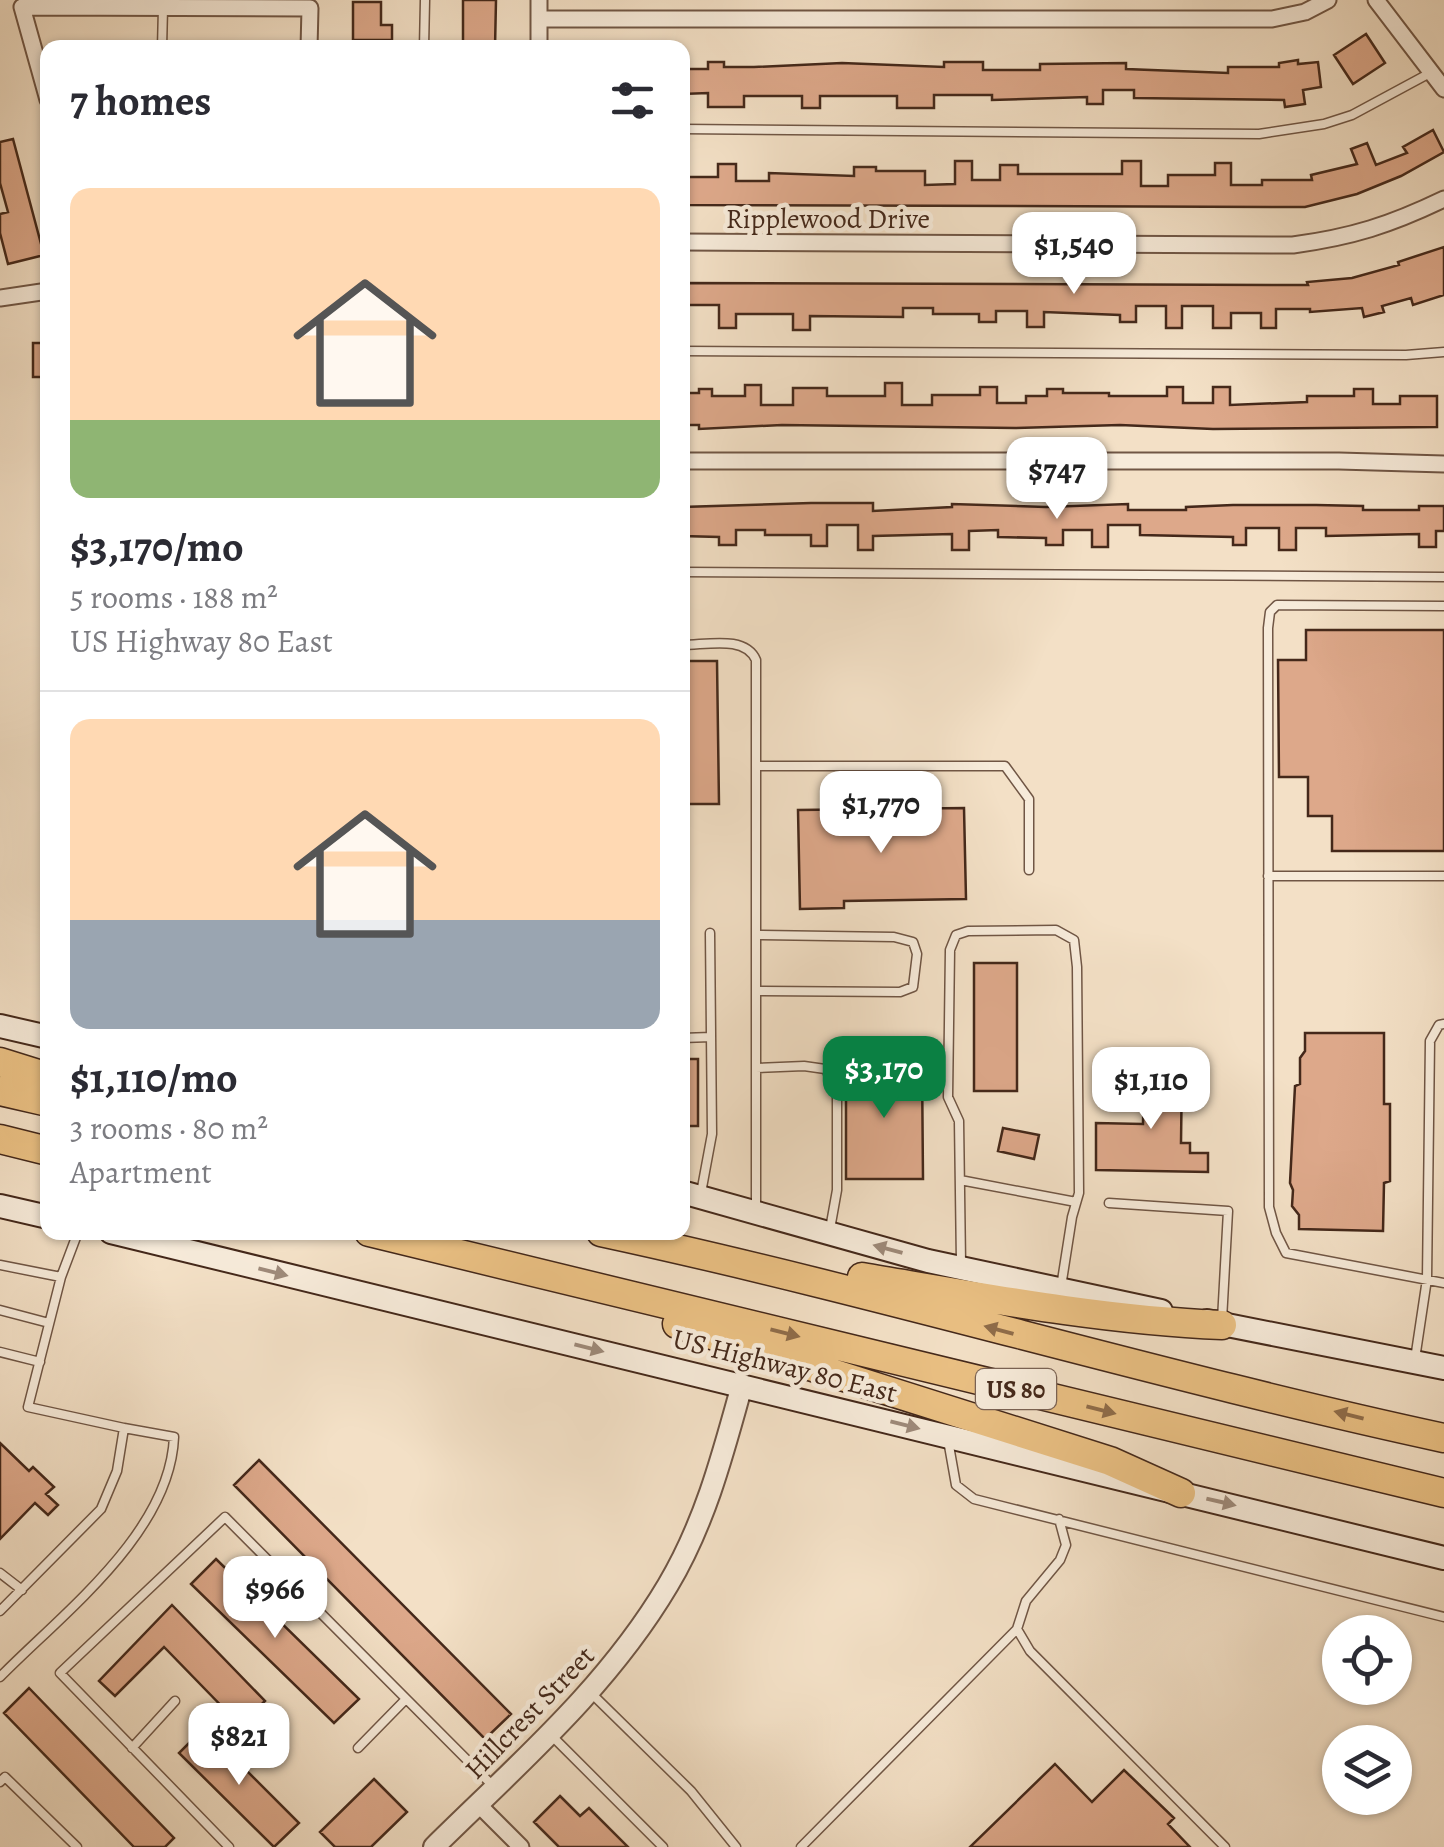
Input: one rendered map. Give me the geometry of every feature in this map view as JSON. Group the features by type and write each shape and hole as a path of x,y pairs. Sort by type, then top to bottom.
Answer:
{"highway":[{"path":"0,1062 40,1075"},
{"path":"0,1091 40,1100"},
{"path":"0,1140 40,1150"},
{"name":"US 80","path":"402,1240 1444,1492"},
{"name":"US 80","path":"636,1240 1444,1438"},
{"path":"776,1272 854,1275 989,1298 1175,1323 1222,1325"},
{"path":"589,1285 649,1314 1110,1461 1181,1493"}],"main road":[{"path":"0,1026 40,1035"},
{"path":"692,1195 960,1267 1222,1325 1444,1368"},
{"path":"0,1206 40,1215"},
{"name":"US Highway 80 East","path":"143,1240 1444,1558"}],"street":[{"path":"539,40 540,0"},
{"path":"539,19 1272,19 1304,12 1328,0"},
{"path":"1376,0 1444,89"},
{"path":"40,68 24,4 163,8 306,4 308,40"},
{"name":"Ripplewood Drive","path":"690,242 1292,245 1350,237 1400,220 1444,198"},
{"path":"0,298 40,292"},
{"path":"690,461 1444,464"},
{"name":"Hillcrest Street","path":"434,1847 550,1734 629,1646 669,1584 715,1483 742,1385"},
{"path":"478,1804 521,1847"}],"lane":[{"path":"424,40 425,0"},
{"path":"162,40 163,8"},
{"path":"690,129 1259,134 1352,116 1431,72"},
{"path":"690,351 1387,355 1444,352"},
{"path":"690,572 1444,577"},
{"path":"1444,606 1278,605 1270,612 1268,876 1269,1207 1276,1233 1286,1253 1444,1283"},
{"path":"690,645 743,644 756,660 756,1213"},
{"path":"756,766 1005,766 1029,799 1029,870"},
{"path":"1268,876 1444,876"},
{"path":"960,1267 960,1121 948,1097 950,950 956,935 968,931 1056,930 1074,940 1078,967 1079,1193 1061,1288"},
{"path":"692,1195 712,1134 710,932"},
{"path":"756,935 894,936 912,942 917,954 913,987 900,992 756,991"},
{"path":"1415,1363 1427,1280 1430,1041 1438,1025 1444,1024"},
{"path":"690,1038 711,1037"},
{"path":"756,1068 825,1069 837,1088 837,1190 829,1233"},
{"path":"960,1180 1076,1202"},
{"path":"1109,1203 1228,1211 1222,1325"},
{"path":"0,1678 130,1547 158,1500 174,1437 28,1407 61,1277 75,1240"},
{"path":"0,1264 61,1277"},
{"path":"0,1310 49,1323"},
{"path":"0,1352 40,1362"},
{"path":"0,1611 101,1509 117,1471 124,1428"},
{"path":"947,1436 956,1485 974,1499 1444,1618"},
{"path":"228,1847 60,1673 225,1516 494,1788"},
{"path":"801,1847 1016,1629 1026,1601 1060,1560 1066,1544 1058,1519"},
{"path":"0,1574 22,1590"},
{"path":"1016,1629 1030,1651 1225,1847"},
{"path":"590,1692 690,1792 736,1847"},
{"path":"358,1748 406,1699"},
{"path":"132,1748 174,1701"},
{"path":"550,1734 662,1847"},
{"path":"0,1782 5,1777 77,1847"}],"green space":[{"path":"273,1727 283,1747 277,1760 260,1762 247,1749 255,1735"}],"building":[{"path":"463,0 496,0 495,40 463,40"},
{"path":"353,2 381,2 381,25 392,25 392,40 353,40"},
{"path":"1366,34 1385,63 1353,84 1334,55"},
{"path":"708,62 724,62 724,67 842,63 944,67 944,62 983,62 983,70 1040,70 1040,64 1126,63 1126,69 1228,73 1228,67 1279,67 1279,63 1318,62 1321,87 1303,90 1305,104 1285,107 1284,100 1134,98 1134,90 1103,90 1103,104 1087,104 1087,97 992,100 992,95 934,95 934,108 897,108 897,96 820,96 820,108 802,108 802,96 744,96 744,107 708,107 708,93 690,94 690,69 708,69"},
{"path":"1433,130 1444,152 1357,194 1305,207 690,205 690,177 718,177 718,164 736,164 736,181 769,181 769,173 854,176 854,167 876,167 876,171 925,171 925,185 955,184 955,161 972,161 972,180 1000,180 1000,165 1018,165 1018,174 1122,174 1122,161 1141,161 1141,186 1168,186 1168,175 1215,175 1215,163 1231,163 1231,185 1262,185 1262,180 1312,180 1311,175 1357,164 1351,149 1367,143 1376,165 1407,153 1403,147"},
{"path":"13,139 40,240 40,256 8,264 0,233 0,214 8,212 0,183 0,142"},
{"path":"1444,247 1444,295 1413,305 1411,298 1382,306 1384,312 1364,317 1362,308 1310,312 1276,309 1276,328 1261,328 1261,313 1231,313 1231,328 1213,328 1213,306 1182,306 1182,328 1166,328 1166,306 1136,306 1136,322 1120,322 1120,315 1044,312 1044,327 1027,327 1027,311 996,311 996,322 979,322 979,314 933,314 933,308 903,308 903,317 810,316 810,330 793,330 793,314 736,314 736,328 719,328 719,305 690,305 690,283 1308,285 1307,282 1352,278 1399,265 1398,262"},
{"path":"33,343 40,343 40,377 33,377"},
{"path":"885,383 902,383 902,405 932,405 932,395 980,395 980,387 997,387 997,403 1026,403 1026,396 1047,396 1047,389 1109,396 1167,396 1167,387 1183,387 1183,403 1213,403 1213,387 1230,387 1230,405 1307,402 1307,396 1354,396 1354,389 1373,389 1373,404 1400,404 1400,396 1437,396 1437,427 782,425 699,429 699,425 690,425 690,393 699,393 699,389 712,389 712,396 745,396 745,385 761,385 761,405 793,405 793,388 827,388 827,396 885,396"},
{"path":"873,503 873,511 952,504 1128,504 1128,510 1316,505 1419,510 1419,506 1444,506 1444,531 1436,531 1436,547 1419,547 1419,534 1326,536 1326,528 1296,528 1296,550 1279,550 1279,528 1246,528 1246,545 1233,545 1233,537 1140,535 1140,525 1108,525 1108,547 1092,547 1092,530 1063,530 1063,545 1046,545 1046,538 998,537 998,530 969,531 969,550 952,550 952,534 873,536 873,550 858,550 858,525 827,525 827,546 811,546 811,535 765,535 765,530 736,530 736,545 719,545 719,537 690,536 690,507"},
{"path":"1306,630 1444,630 1444,851 1332,851 1332,816 1308,816 1308,777 1279,777 1278,660 1306,660"},
{"path":"690,661 717,661 719,804 690,804"},
{"path":"964,808 966,899 844,901 844,908 800,909 798,810"},
{"path":"974,963 1017,963 1017,1091 974,1091"},
{"path":"1305,1033 1384,1033 1384,1104 1390,1104 1390,1181 1384,1183 1383,1231 1299,1229 1290,1183 1295,1086 1300,1084"},
{"path":"690,1059 698,1059 698,1126 690,1126"},
{"path":"846,1063 922,1063 923,1179 846,1179"},
{"path":"1144,1068 1182,1068 1181,1143 1190,1143 1190,1153 1208,1153 1208,1172 1096,1170 1096,1123 1143,1124"},
{"path":"1003,1128 1039,1135 1034,1159 998,1151"},
{"path":"0,1443 29,1471 33,1467 54,1487 46,1494 58,1505 48,1515 35,1503 0,1539"},
{"path":"259,1460 511,1714 485,1739 234,1485"},
{"path":"216,1559 359,1699 334,1723 191,1584"},
{"path":"172,1605 265,1701 240,1725 164,1647 115,1696 99,1681"},
{"path":"29,1688 174,1838 165,1847 134,1847 4,1713"},
{"path":"204,1728 299,1823 274,1847 179,1753"},
{"path":"1055,1764 1092,1802 1124,1770 1174,1818 1168,1824 1190,1847 970,1847"},
{"path":"374,1779 407,1812 371,1847 335,1847 320,1832"},
{"path":"560,1796 580,1816 589,1808 628,1847 559,1847 534,1822"}]}
